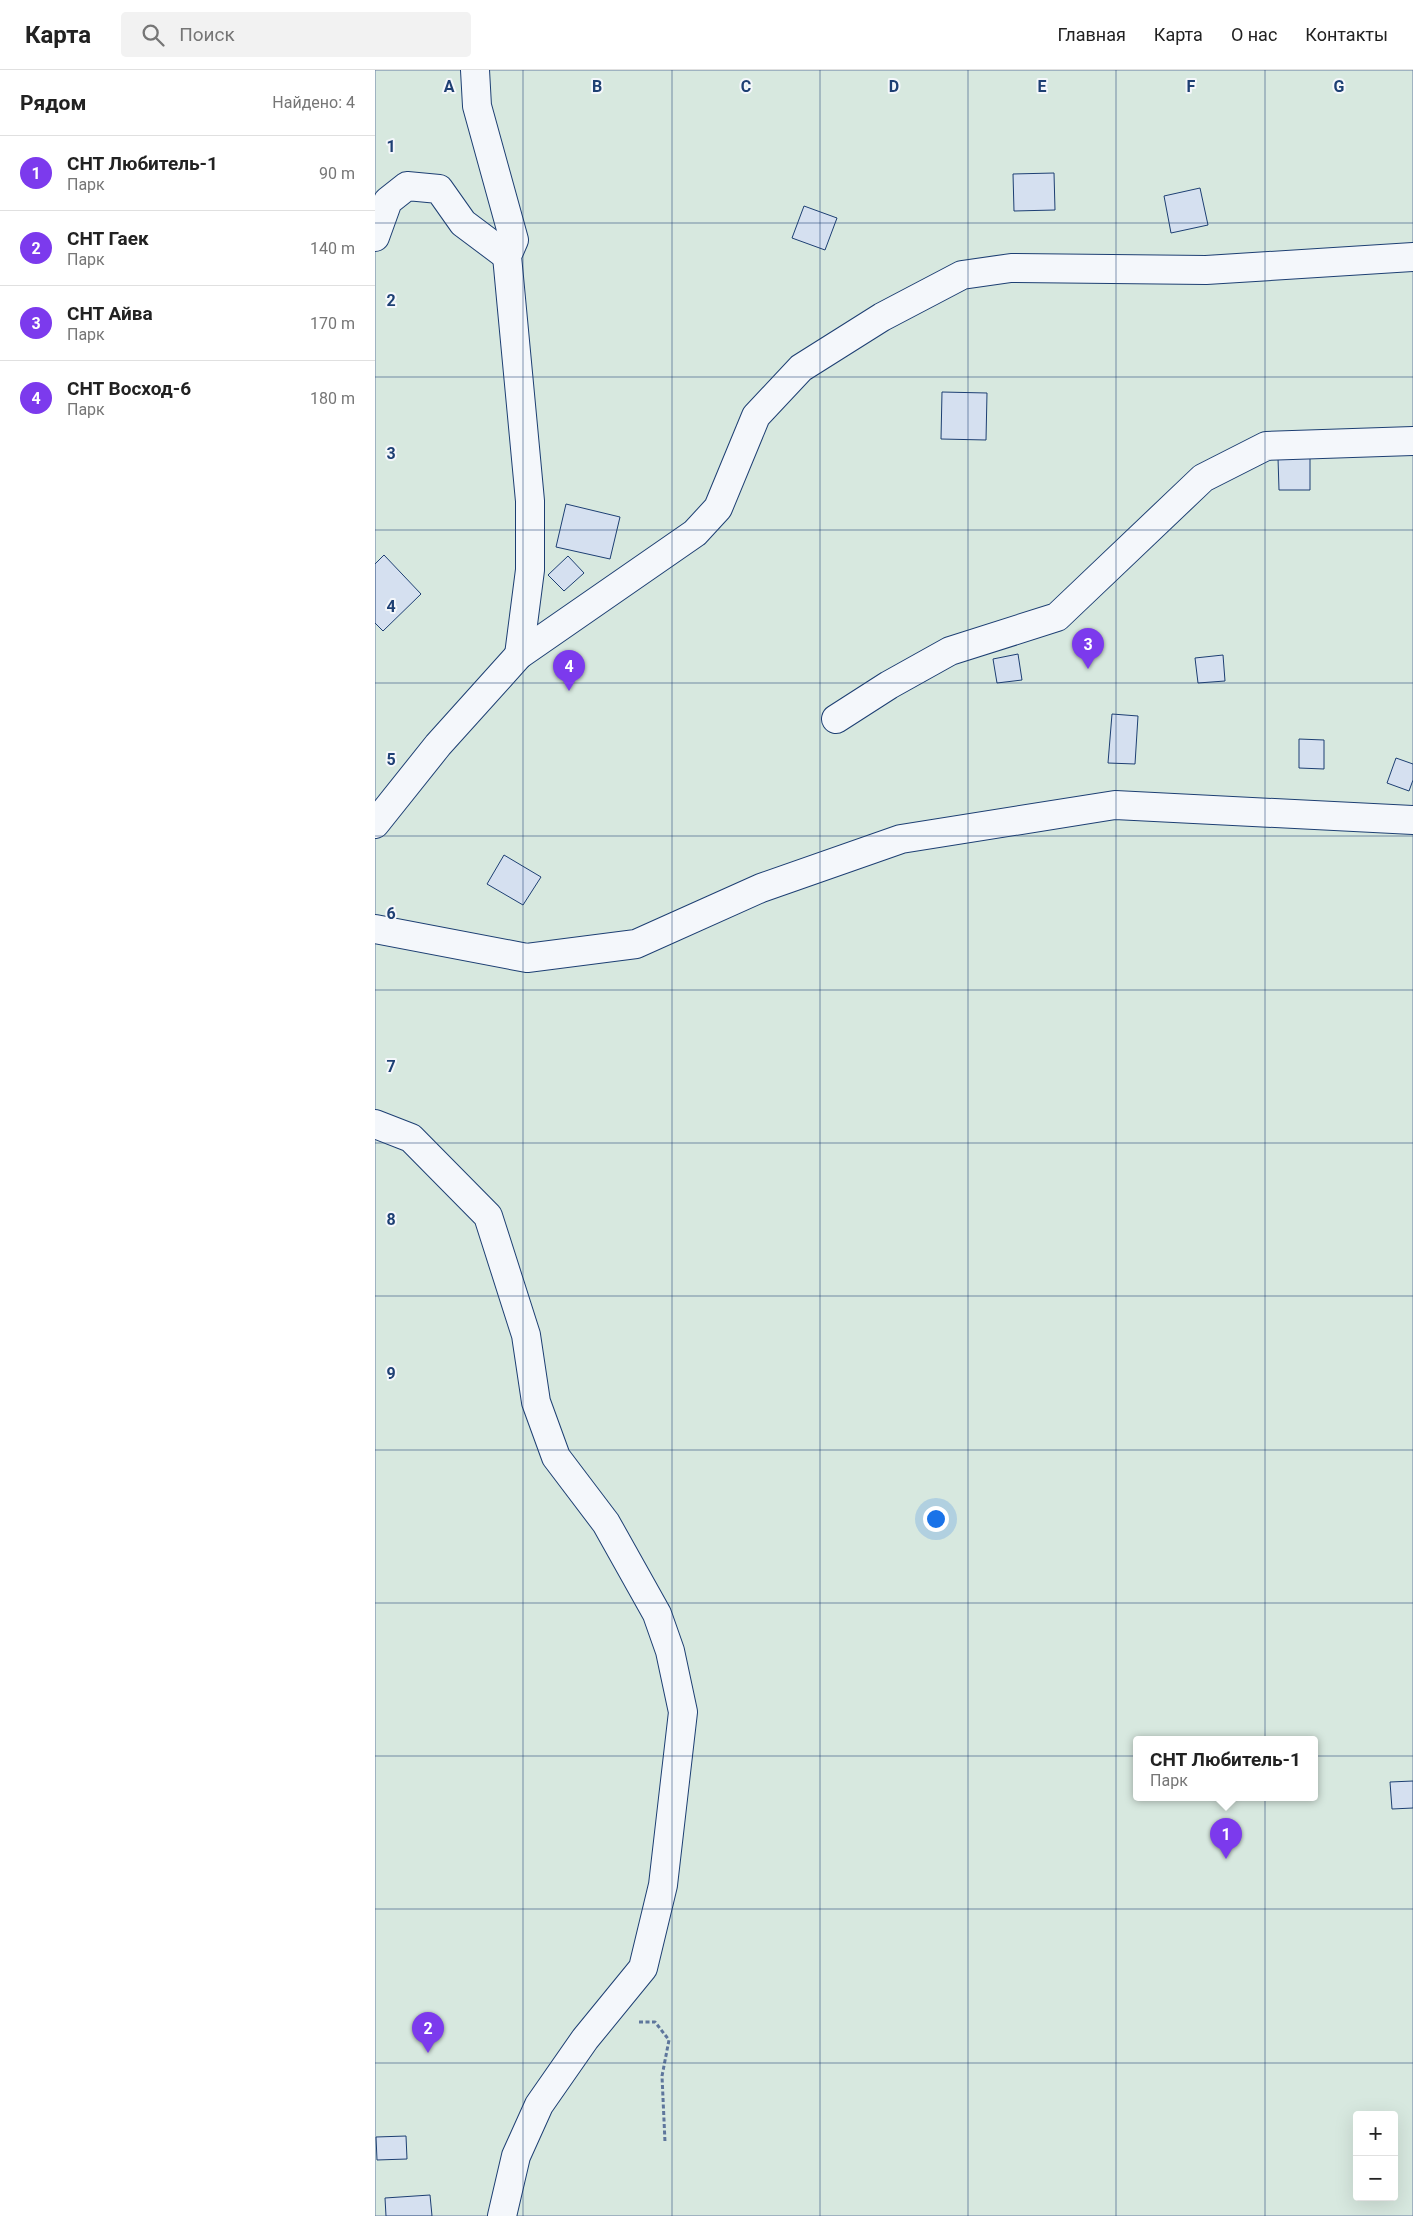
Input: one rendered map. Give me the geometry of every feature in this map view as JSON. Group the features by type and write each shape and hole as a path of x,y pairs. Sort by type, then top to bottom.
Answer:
{"street":[{"path":"475,70 477,106 514,240 507,256 530,501 530,570 519,655"},
{"path":"375,237 388,201 407,186 439,189 463,222 507,256"},
{"path":"375,824 437,745 519,655 695,533 718,508 756,416 801,368 883,317 962,275 1011,268 1206,270 1413,257"},
{"path":"837,719 950,651 1057,617 1203,478 1266,446 1413,441"},
{"path":"375,929 527,958 636,944 761,888 901,839 1115,805 1413,820"},
{"path":"375,1124 411,1138 488,1216 526,1335 536,1402 556,1457 607,1523 657,1614 670,1651 683,1712 663,1885 643,1968 585,2039 539,2105 516,2156 502,2216"}],"path":[{"path":"636,2022 655,2022 669,2040 662,2076 665,2142"}],"shaded area":[{"path":"375,70 1413,70 1413,2216 375,2216"}],"building":[{"path":"1054,173 1055,210 1014,211 1013,174"},
{"path":"1200,188 1208,225 1171,233 1164,196"},
{"path":"804,206 837,218 825,250 792,238"},
{"path":"942,392 987,393 986,440 941,439"},
{"path":"1278,458 1310,458 1310,490 1279,490"},
{"path":"566,504 620,517 610,559 556,547"},
{"path":"384,555 421,594 383,631 375,623 375,564"},
{"path":"568,556 584,573 564,591 548,575"},
{"path":"1018,654 1022,680 997,683 993,659"},
{"path":"1223,655 1225,681 1198,683 1195,658"},
{"path":"1112,714 1138,716 1135,764 1108,763"},
{"path":"1299,739 1324,740 1324,769 1299,768"},
{"path":"1396,758 1413,764 1413,780 1409,791 1387,783"},
{"path":"504,855 541,877 523,905 487,884"},
{"path":"1413,1781 1413,1808 1392,1809 1390,1782"},
{"path":"406,2136 407,2159 377,2160 376,2137"},
{"path":"430,2195 432,2216 386,2216 385,2198"}],"place":[{"name":"СНТ Айва","path":"1088,669"},
{"name":"СНТ Восход-6","path":"569,691"},
{"name":"СНТ Любитель-1","path":"1226,1859"},
{"name":"СНТ Гаек","path":"428,2053"}]}
